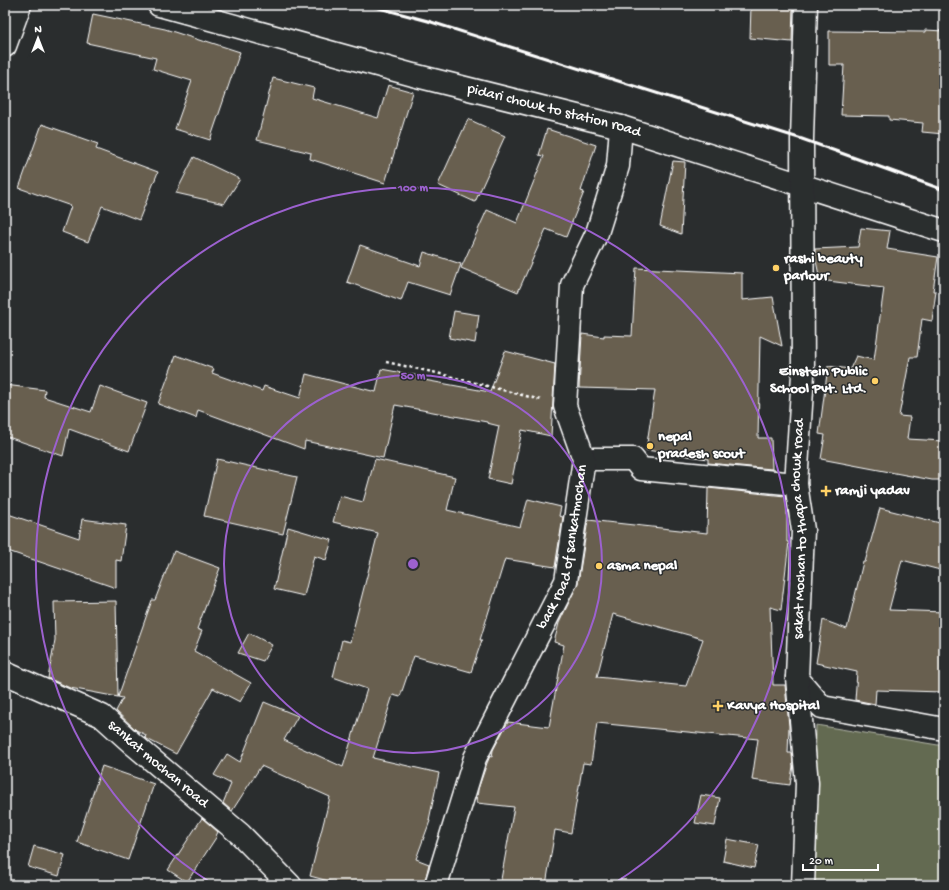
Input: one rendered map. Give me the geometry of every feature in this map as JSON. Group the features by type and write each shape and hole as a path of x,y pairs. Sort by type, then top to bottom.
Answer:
{"street":[{"path":"5,46 20,5"},
{"name":"pidari chowk to station road","path":"159,5 413,75 621,127 944,231"},
{"name":"sakat Mochan to thapa chowk road","path":"803,885 807,783 798,678 803,530 796,484 803,374 802,139 806,5"},
{"name":"back road of sankatmochan","path":"436,885 475,758 566,581 584,459 565,406 572,285 597,233 618,166 621,127"},
{"path":"584,459 633,459 640,469 796,484"},
{"name":"sankat mochan road","path":"5,673 102,716 240,834 290,885"},
{"path":"798,678 822,707 944,729"}],"path":[{"path":"386,362 437,373 565,406"}],"green space":[{"path":"816,725 944,746 944,885 814,885"}],"building":[{"path":"751,5 793,5 792,42 750,38"},
{"path":"93,14 165,29 240,52 210,140 175,129 192,81 153,69 156,58 87,43"},
{"path":"925,30 944,31 944,134 922,132 923,123 889,120 889,116 841,115 844,65 829,65 829,31 925,32"},
{"path":"273,78 314,88 312,98 378,118 388,85 413,92 385,183 310,159 311,153 257,140"},
{"path":"468,119 505,136 475,202 438,185"},
{"path":"42,124 98,144 96,149 158,172 139,220 102,206 88,242 62,232 71,206 19,188"},
{"path":"547,129 596,145 581,191 584,192 566,237 546,229 518,292 461,268 487,210 517,223 544,156 539,155"},
{"path":"194,157 240,179 224,204 176,193"},
{"path":"673,161 685,162 681,234 660,226"},
{"path":"861,228 890,231 887,249 938,257 933,291 936,291 932,321 922,319 917,357 910,357 899,416 910,417 907,439 944,441 944,480 932,480 821,459 825,435 819,434 828,366 850,369 856,356 874,360 884,288 820,280 815,249 858,247"},
{"path":"360,245 420,266 424,252 461,264 450,295 408,282 401,301 347,282"},
{"path":"636,268 742,273 742,300 773,297 782,346 760,336 758,438 771,438 772,469 708,463 708,459 646,450 655,390 579,388 582,334 604,337 604,335 632,336"},
{"path":"454,311 479,315 475,343 449,338"},
{"path":"505,351 555,364 551,436 522,430 511,484 488,479 499,426 487,422 395,405 383,458 305,441 304,449 198,410 196,418 158,404 176,355 214,369 212,373 262,391 264,386 300,398 306,374 376,392 381,369 425,377 424,380 490,392"},
{"path":"5,385 45,390 44,397 91,412 100,386 147,403 129,451 69,429 63,456 5,436"},
{"path":"217,459 297,477 283,534 204,516"},
{"path":"375,459 455,477 447,510 520,527 528,499 561,507 559,516 563,517 555,567 505,559 480,640 482,640 471,672 414,656 400,697 393,695 373,758 439,773 430,821 416,859 429,864 424,885 343,885 310,876 330,797 261,766 232,811 223,803 231,784 214,775 227,754 240,762 264,702 298,716 284,740 343,767 367,689 333,677 342,640 350,642 378,533 333,522 340,496 363,502"},
{"path":"708,488 785,496 787,510 787,542 789,542 781,610 770,607 773,685 785,685 789,726 788,753 792,753 793,766 790,785 752,780 758,739 597,723 591,764 583,763 571,833 555,830 546,885 500,885 514,807 477,803 478,789 490,756 492,757 493,750 508,722 549,727 564,645 554,642 559,623 578,583 588,520 707,533","holes":["613,614 703,639 686,686 597,677"]},
{"path":"880,508 944,524 944,571 902,560 889,610 944,612 944,669 942,692 876,690 875,704 855,700 857,672 816,663 823,620 847,629 863,562 865,562"},
{"path":"5,513 79,538 82,519 126,525 121,561 116,560 116,588 5,550"},
{"path":"288,527 332,540 326,560 314,556 304,596 274,589"},
{"path":"174,551 220,568 197,629 202,631 194,651 251,683 240,702 213,688 176,754 145,738 146,735 136,730 116,711 123,698 118,697 152,600 155,600"},
{"path":"116,601 118,697 70,688 48,678 55,640 54,602"},
{"path":"249,633 272,645 263,661 238,653"},
{"path":"102,766 154,784 128,860 77,842"},
{"path":"701,795 720,798 715,826 695,823"},
{"path":"202,818 218,832 217,836 187,882 168,870"},
{"path":"727,839 759,845 754,868 723,861"},
{"path":"34,846 65,855 59,876 28,867"}],"railway":[{"path":"368,5 428,21 802,139 944,190"}],"place":[{"name":"rashi beauty parlour","path":"776,268"},
{"name":"Einstein Public School Pvt. Ltd.","path":"875,381"},
{"name":"nepal pradesh scout","path":"650,446"},
{"name":"ramji yadav","path":"826,491"},
{"name":"asma nepal","path":"599,566"},
{"name":"Kavya Hospital","path":"718,706"}]}
